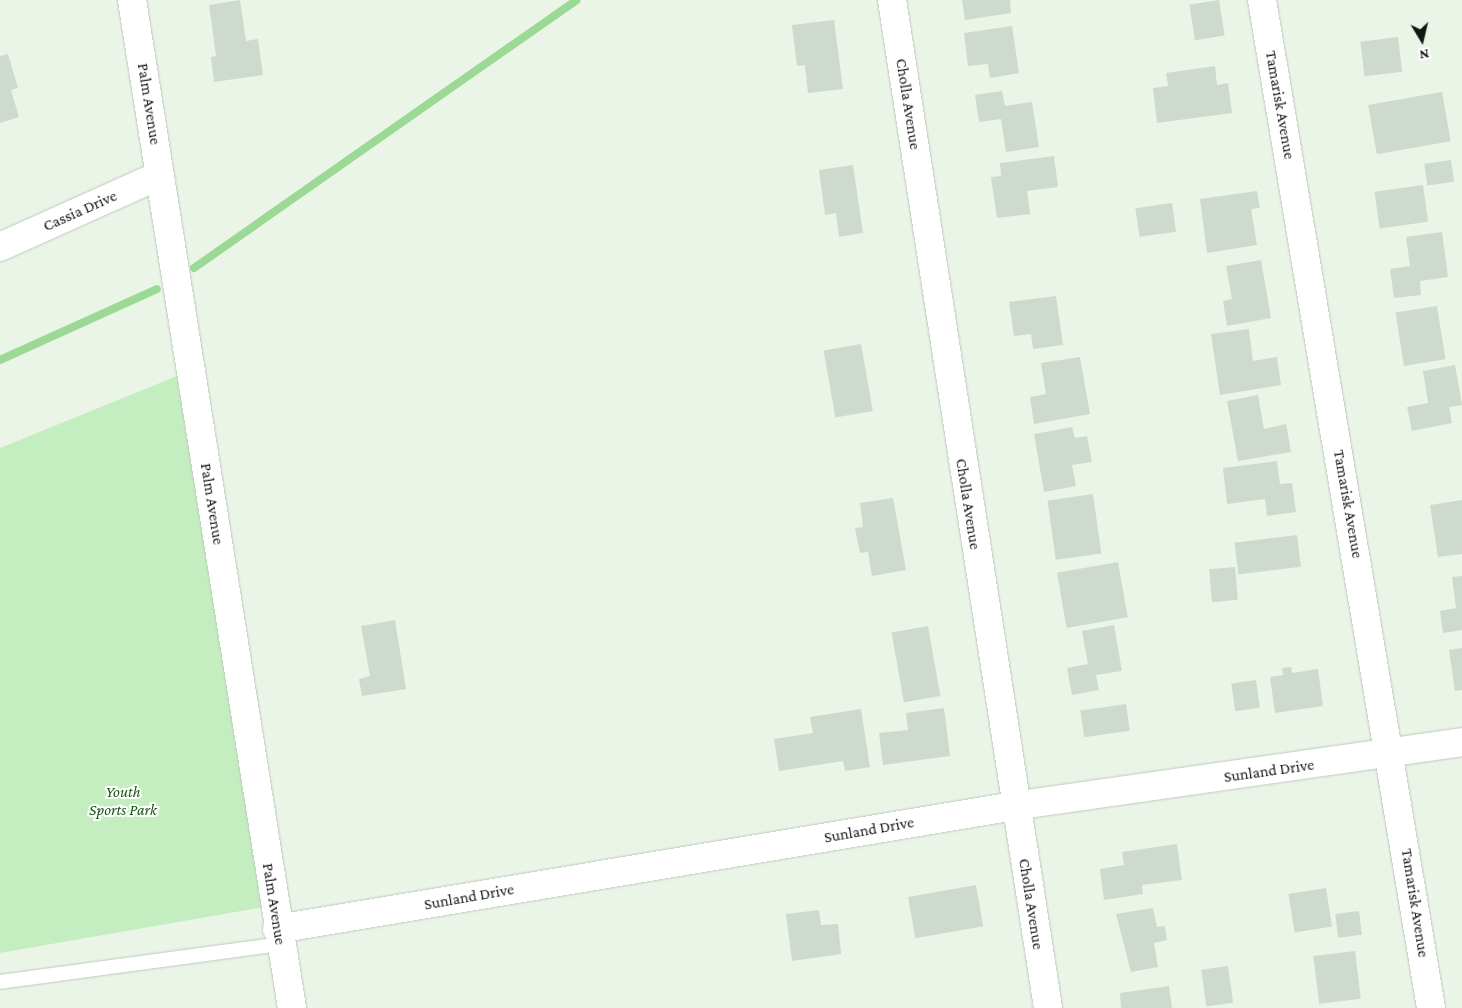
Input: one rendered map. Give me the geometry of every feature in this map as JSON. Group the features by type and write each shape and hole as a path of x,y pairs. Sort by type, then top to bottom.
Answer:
{"street":[{"name":"Palm Avenue","path":"132,0 278,936 292,1008"},
{"name":"Cholla Avenue","path":"892,0 1014,806 1048,1008"},
{"name":"Tamarisk Avenue","path":"1262,0 1391,754 1431,1008"},
{"name":"Cassia Drive","path":"0,247 160,175"},
{"name":"Sunland Drive","path":"278,936 1014,806 1391,754 1462,742"}],"lane":[{"path":"0,982 278,936"}],"green space":[{"name":"Youth Sports Park","path":"177,376 265,907 0,953 0,448"}],"building":[{"path":"240,0 246,41 258,39 263,75 214,82 211,57 216,56 209,5"},
{"path":"962,0 1010,0 1011,13 965,20"},
{"path":"1219,0 1225,36 1195,40 1189,5"},
{"path":"834,20 843,89 808,93 805,65 797,66 792,25"},
{"path":"1012,26 1019,73 990,78 988,64 968,66 964,33"},
{"path":"1398,37 1402,72 1365,76 1360,42"},
{"path":"8,54 18,88 11,90 19,117 0,123 0,56"},
{"path":"1215,66 1217,85 1228,83 1232,113 1157,123 1153,88 1168,86 1166,73"},
{"path":"1002,91 1005,106 1032,102 1039,147 1006,152 1001,119 979,122 975,95"},
{"path":"1442,92 1451,141 1377,154 1368,105"},
{"path":"1054,156 1058,187 1027,191 1030,214 997,218 991,177 1001,176 1000,163"},
{"path":"1451,160 1454,182 1427,186 1424,164"},
{"path":"853,165 863,233 839,237 836,213 825,215 819,170"},
{"path":"1423,185 1428,222 1380,228 1374,192"},
{"path":"1257,191 1260,208 1251,209 1257,245 1207,253 1200,199"},
{"path":"1172,203 1176,232 1139,237 1135,208"},
{"path":"1442,232 1448,277 1420,281 1421,295 1394,298 1390,269 1410,266 1406,237"},
{"path":"1261,260 1271,318 1227,326 1223,301 1232,299 1226,266"},
{"path":"1056,296 1063,345 1033,349 1031,334 1014,336 1009,302"},
{"path":"1437,306 1445,359 1404,366 1396,313"},
{"path":"1249,329 1253,361 1277,357 1281,385 1220,395 1211,334"},
{"path":"861,344 873,411 835,418 824,351"},
{"path":"1080,357 1090,414 1034,424 1030,397 1046,394 1041,363"},
{"path":"1455,365 1462,405 1449,407 1452,423 1412,431 1407,407 1428,403 1423,371"},
{"path":"1258,395 1264,429 1286,424 1291,452 1238,461 1227,401"},
{"path":"1072,427 1075,438 1087,436 1092,462 1072,465 1076,486 1044,492 1034,434"},
{"path":"1277,461 1280,484 1292,483 1296,512 1267,516 1265,499 1227,504 1223,468"},
{"path":"1093,494 1101,553 1056,560 1047,500"},
{"path":"893,498 906,570 872,576 868,552 860,553 855,528 863,527 860,503"},
{"path":"1462,500 1462,554 1438,557 1430,505"},
{"path":"1297,535 1301,567 1238,574 1234,543"},
{"path":"1118,562 1128,617 1067,628 1057,573"},
{"path":"1235,567 1238,600 1212,602 1209,569"},
{"path":"1462,576 1462,630 1443,633 1440,611 1456,608 1452,577"},
{"path":"395,620 406,689 362,696 359,679 370,676 361,626"},
{"path":"1114,625 1122,671 1096,675 1099,690 1072,695 1067,668 1088,664 1082,631"},
{"path":"928,626 940,696 904,702 892,632"},
{"path":"1462,648 1462,690 1455,691 1449,650"},
{"path":"1291,667 1292,673 1318,669 1323,706 1275,713 1270,677 1283,675 1282,668"},
{"path":"1256,680 1260,708 1235,711 1231,683"},
{"path":"1126,704 1130,731 1084,737 1080,710"},
{"path":"944,708 950,756 883,765 879,733 908,730 906,713"},
{"path":"861,709 870,767 845,771 843,761 779,771 774,739 813,733 810,717"},
{"path":"1177,844 1182,880 1142,885 1143,894 1104,900 1100,869 1124,865 1122,852"},
{"path":"976,885 983,926 915,938 908,897"},
{"path":"1326,888 1332,927 1295,932 1288,894"},
{"path":"1153,908 1157,927 1165,926 1167,940 1154,943 1158,967 1131,972 1116,914"},
{"path":"819,910 821,925 838,924 841,954 792,961 786,914"},
{"path":"1359,911 1362,935 1338,938 1335,914"},
{"path":"1355,951 1361,999 1319,1004 1313,956"},
{"path":"1228,966 1233,1003 1206,1006 1201,970"},
{"path":"1169,986 1172,1008 1121,1008 1120,993"}],"waterway":[{"path":"194,268 577,0"},
{"path":"0,360 157,289"}]}
